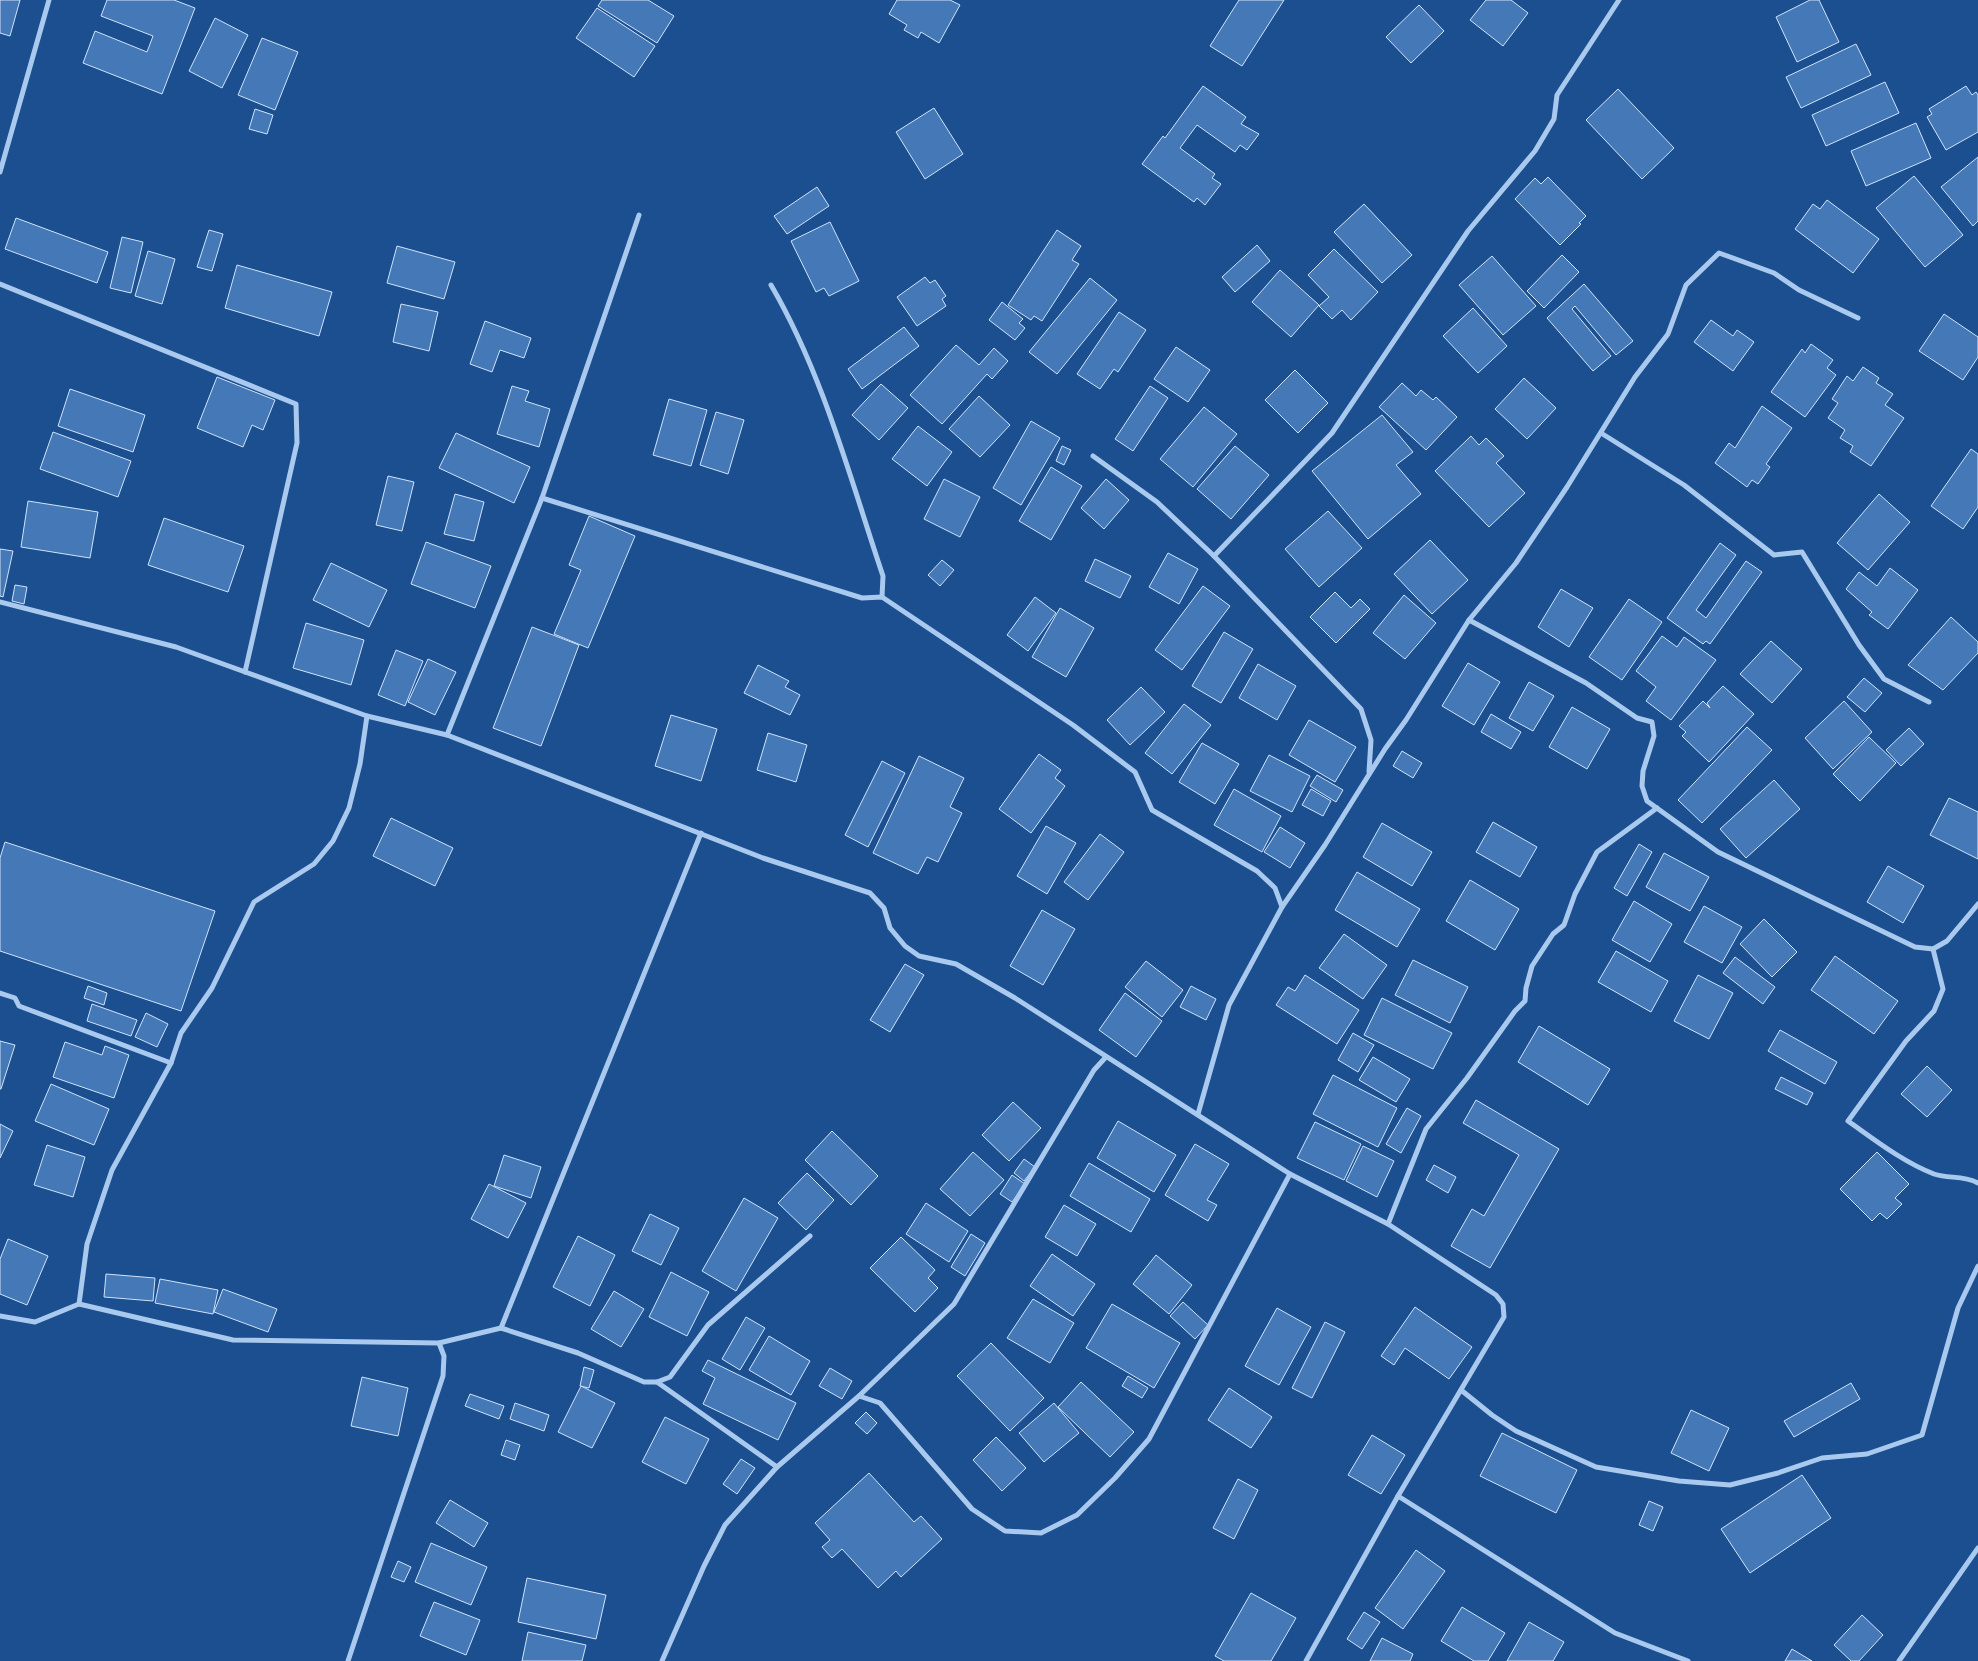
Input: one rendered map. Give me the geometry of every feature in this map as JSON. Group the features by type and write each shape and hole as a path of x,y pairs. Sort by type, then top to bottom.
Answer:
{"street":[{"path":"0,172 49,0"},
{"path":"1214,556 1332,433 1468,231 1535,151 1554,119 1558,95 1619,0"},
{"path":"447,734 542,498 639,215"},
{"path":"1198,1114 1229,1005 1282,907 1469,620 1516,563 1635,377 1668,334 1686,285 1720,253 1774,273 1799,290 1858,318"},
{"path":"0,284 296,404 297,443 246,672"},
{"path":"771,285 782,304 824,402 883,576 882,597"},
{"path":"1600,433 1684,484 1774,555 1802,552 1860,645 1884,679 1929,702"},
{"path":"1093,456 1157,502 1214,556 1361,709 1371,740 1369,775"},
{"path":"542,498 862,598 882,597 1072,725 1135,772 1152,810 1257,871 1275,888 1282,907"},
{"path":"0,602 176,647 367,716 447,734 764,858 870,893 884,908 890,928 905,946 919,956 956,964 1198,1114 1290,1174 1388,1224 1496,1296 1504,1304 1504,1317 1398,1496 1306,1661"},
{"path":"1469,620 1586,683 1637,718 1652,722 1654,736 1643,772 1642,786 1647,801 1718,852 1915,947 1934,949 1947,941 1978,904"},
{"path":"79,1304 87,1244 112,1170 171,1063 180,1033 212,988 254,902 314,864 333,842 349,808 360,764 367,716"},
{"path":"1388,1224 1426,1129 1467,1078 1514,1011 1525,1001 1532,966 1553,934 1564,925 1574,894 1597,852 1657,808"},
{"path":"501,1328 701,833"},
{"path":"1934,949 1943,989 1934,1011 1901,1048 1848,1121 1927,1171 1943,1176 1968,1178 1978,1183"},
{"path":"0,993 16,998 19,1006 171,1063"},
{"path":"662,1661 704,1566 726,1525 777,1467 860,1396 954,1304 1094,1070 1106,1057"},
{"path":"860,1396 880,1403 972,1508 1005,1531 1040,1533 1077,1515 1115,1478 1149,1439 1290,1174"},
{"path":"0,1316 36,1322 79,1304 233,1340 439,1343 501,1328 578,1353 644,1382 657,1382 670,1377 708,1325 810,1236"},
{"path":"1461,1390 1492,1415 1516,1431 1596,1467 1669,1479 1730,1485 1778,1473 1822,1458 1867,1454 1922,1435 1958,1308 1978,1266"},
{"path":"348,1661 443,1376 444,1356 439,1343"},
{"path":"657,1382 777,1467"},
{"path":"1398,1496 1615,1633 1688,1661"},
{"path":"1899,1661 1978,1548"}],"building":[{"path":"0,0 20,0 10,36 0,33"},
{"path":"107,0 174,0 195,8 162,94 83,63 95,31 147,52 153,36 101,16"},
{"path":"602,0 648,0 674,16 657,43 598,6"},
{"path":"897,0 950,0 960,5 939,43 921,32 918,38 904,30 907,25 889,14"},
{"path":"1239,0 1284,0 1242,66 1210,46"},
{"path":"1486,0 1511,0 1528,13 1503,46 1470,20"},
{"path":"1810,0 1819,0 1839,42 1797,62 1776,17"},
{"path":"1419,5 1444,31 1411,63 1386,37"},
{"path":"597,8 655,46 634,77 576,38"},
{"path":"215,18 248,35 222,88 189,71"},
{"path":"262,38 298,52 275,110 238,95"},
{"path":"1856,44 1871,75 1801,108 1786,77"},
{"path":"1885,82 1899,113 1826,146 1812,115"},
{"path":"1203,86 1246,117 1241,124 1259,134 1247,150 1240,145 1235,152 1197,125 1180,148 1215,174 1212,178 1221,184 1205,205 1197,198 1194,202 1142,164 1163,136 1165,138"},
{"path":"1966,86 1972,95 1976,92 1978,95 1978,132 1946,150 1927,117 1932,114 1929,109"},
{"path":"1618,89 1674,148 1642,179 1586,120"},
{"path":"934,108 963,154 925,179 896,132"},
{"path":"255,109 273,115 267,134 249,129"},
{"path":"1916,123 1931,158 1866,186 1851,151"},
{"path":"1978,157 1978,221 1973,226 1941,187"},
{"path":"1914,176 1963,235 1925,267 1876,208"},
{"path":"1548,177 1586,216 1579,223 1581,224 1560,245 1515,199 1535,178 1541,184"},
{"path":"817,187 829,206 787,234 774,216"},
{"path":"1827,200 1879,239 1853,273 1795,229 1813,204 1820,209"},
{"path":"1364,204 1412,255 1382,283 1334,232"},
{"path":"16,218 108,252 97,283 5,249"},
{"path":"830,222 859,281 829,296 824,288 816,292 791,241"},
{"path":"209,230 223,234 212,271 197,267"},
{"path":"1057,230 1081,246 1072,260 1079,264 1042,321 1034,316 1031,320 1008,305"},
{"path":"122,237 143,242 131,293 110,288"},
{"path":"1257,245 1270,261 1235,292 1222,277"},
{"path":"397,246 455,262 444,299 387,283"},
{"path":"1334,249 1378,292 1351,320 1342,310 1332,319 1319,306 1329,297 1308,275"},
{"path":"148,251 175,259 162,304 135,296"},
{"path":"1562,255 1579,272 1544,308 1527,291"},
{"path":"1492,256 1536,306 1503,335 1459,285"},
{"path":"237,265 332,292 319,336 225,308"},
{"path":"1280,270 1319,305 1291,337 1252,302"},
{"path":"925,277 930,283 935,280 946,296 942,299 946,306 917,326 897,297"},
{"path":"1090,278 1117,300 1057,374 1029,352"},
{"path":"1584,284 1633,341 1616,355 1575,306 1572,309 1611,356 1593,371 1547,318"},
{"path":"1002,302 1023,319 1019,323 1025,328 1015,340 989,320"},
{"path":"401,304 438,312 429,351 393,342"},
{"path":"1473,308 1507,346 1478,373 1443,336"},
{"path":"1119,312 1146,330 1118,372 1114,369 1100,389 1077,374"},
{"path":"1944,314 1978,337 1978,357 1963,380 1919,351"},
{"path":"1711,320 1733,336 1737,330 1754,342 1733,371 1694,342"},
{"path":"485,321 531,338 524,358 500,350 492,372 470,364"},
{"path":"904,327 919,346 862,389 848,369"},
{"path":"1811,344 1833,360 1827,368 1836,375 1805,417 1771,392 1802,349 1805,353"},
{"path":"956,345 979,365 994,348 1008,361 992,379 987,374 942,424 910,395"},
{"path":"1176,347 1210,370 1188,402 1154,379"},
{"path":"1863,367 1879,378 1876,383 1893,394 1885,405 1904,418 1871,466 1850,452 1853,446 1840,438 1845,430 1828,418 1838,403 1832,399 1847,376 1853,381"},
{"path":"1295,370 1328,403 1298,433 1265,400"},
{"path":"217,377 275,400 263,430 252,425 243,447 197,428"},
{"path":"1524,378 1556,408 1527,439 1495,409"},
{"path":"1402,383 1416,396 1421,390 1433,400 1436,397 1457,417 1426,450 1379,407"},
{"path":"881,384 908,408 879,440 852,415"},
{"path":"512,386 529,391 525,401 550,409 539,447 497,434"},
{"path":"1150,386 1168,398 1133,451 1115,439"},
{"path":"70,389 145,415 133,452 58,426"},
{"path":"979,396 1010,425 980,457 949,429"},
{"path":"669,399 707,410 691,466 653,455"},
{"path":"1762,406 1792,428 1766,464 1770,467 1758,484 1752,480 1747,487 1715,463 1729,443 1735,448"},
{"path":"1204,407 1237,434 1193,487 1160,459"},
{"path":"716,412 744,420 728,474 700,465"},
{"path":"1382,415 1413,452 1396,465 1421,494 1368,539 1312,471"},
{"path":"1031,421 1060,438 1021,505 993,488"},
{"path":"918,426 952,452 927,486 892,459"},
{"path":"53,432 131,461 118,497 40,469"},
{"path":"456,433 530,467 514,503 439,468"},
{"path":"1471,436 1479,445 1486,438 1504,456 1496,463 1525,493 1489,527 1435,471"},
{"path":"1062,446 1071,450 1064,465 1056,461"},
{"path":"1235,446 1269,475 1231,519 1197,489"},
{"path":"1971,449 1978,454 1978,507 1963,529 1931,506"},
{"path":"1051,467 1082,486 1051,540 1019,521"},
{"path":"388,476 414,482 402,531 376,525"},
{"path":"944,479 980,497 960,537 924,519"},
{"path":"1106,479 1129,500 1104,529 1081,508"},
{"path":"455,494 484,502 474,541 444,534"},
{"path":"1879,494 1910,522 1868,570 1837,543"},
{"path":"28,501 98,512 90,558 21,547"},
{"path":"1328,511 1362,548 1319,587 1285,549"},
{"path":"589,516 635,536 588,648 554,634 581,570 569,565"},
{"path":"164,518 244,546 228,592 148,565"},
{"path":"1430,540 1468,580 1432,614 1394,574"},
{"path":"426,542 491,566 475,608 411,584"},
{"path":"1720,543 1736,555 1696,610 1706,618 1746,561 1762,572 1710,644 1706,641 1703,644 1667,618"},
{"path":"0,549 13,551 3,597 0,596"},
{"path":"1168,553 1198,569 1179,604 1149,587"},
{"path":"1095,559 1131,576 1120,598 1085,581"},
{"path":"942,560 954,570 940,586 928,575"},
{"path":"331,563 387,590 369,627 313,600"},
{"path":"1890,568 1918,590 1888,629 1869,615 1872,612 1846,589 1859,572 1877,586"},
{"path":"15,585 27,587 24,604 12,601"},
{"path":"1203,586 1230,606 1182,670 1155,650"},
{"path":"1561,589 1593,608 1569,647 1538,627"},
{"path":"1335,592 1351,608 1360,599 1370,609 1336,643 1310,617"},
{"path":"1404,595 1436,623 1405,659 1373,633"},
{"path":"1035,597 1056,613 1028,651 1007,635"},
{"path":"1629,599 1662,622 1622,680 1589,657"},
{"path":"1060,608 1094,628 1066,677 1032,657"},
{"path":"1951,617 1978,642 1978,653 1943,690 1908,665"},
{"path":"306,623 364,640 351,685 293,668"},
{"path":"532,627 579,645 541,746 493,728"},
{"path":"1224,632 1253,649 1221,703 1192,686"},
{"path":"1662,636 1677,647 1684,637 1716,660 1671,720 1646,701 1656,687 1636,671"},
{"path":"1771,641 1802,669 1772,703 1740,674"},
{"path":"396,650 423,661 405,706 378,695"},
{"path":"428,659 456,672 435,715 408,702"},
{"path":"1468,663 1500,682 1474,725 1442,706"},
{"path":"1258,664 1296,686 1277,720 1239,698"},
{"path":"758,665 789,681 785,687 800,695 790,715 744,693"},
{"path":"1864,678 1882,693 1865,712 1847,697"},
{"path":"1529,682 1554,696 1533,731 1509,718"},
{"path":"1723,686 1754,714 1709,762 1682,736 1686,732 1679,726 1703,701 1710,708 1707,703"},
{"path":"1141,687 1165,712 1130,745 1107,720"},
{"path":"1844,701 1872,732 1833,769 1805,738"},
{"path":"1184,704 1211,725 1172,774 1145,753"},
{"path":"1572,707 1610,729 1587,769 1549,747"},
{"path":"1491,714 1521,732 1511,749 1481,732"},
{"path":"671,715 717,729 701,781 655,766"},
{"path":"1309,720 1356,747 1335,782 1289,755"},
{"path":"1747,727 1772,750 1702,823 1678,800"},
{"path":"1909,728 1924,744 1901,766 1886,750"},
{"path":"768,733 807,745 796,782 757,770"},
{"path":"1869,737 1896,763 1860,801 1833,774"},
{"path":"1202,743 1239,764 1215,804 1179,782"},
{"path":"1402,751 1422,763 1413,778 1393,766"},
{"path":"1039,754 1061,770 1055,778 1065,786 1031,833 999,809"},
{"path":"1269,755 1310,776 1292,812 1250,791"},
{"path":"919,756 964,778 950,807 962,813 938,862 927,857 918,874 873,853"},
{"path":"882,761 905,773 868,847 845,835"},
{"path":"1317,775 1343,790 1336,802 1310,786"},
{"path":"1774,780 1800,809 1746,858 1720,829"},
{"path":"1234,789 1281,816 1262,852 1214,825"},
{"path":"1311,789 1331,801 1323,816 1302,805"},
{"path":"1949,798 1978,812 1978,859 1930,835"},
{"path":"391,818 453,848 435,886 373,856"},
{"path":"1493,822 1537,847 1520,877 1476,852"},
{"path":"1382,823 1432,852 1412,886 1363,857"},
{"path":"1046,826 1076,843 1047,894 1017,876"},
{"path":"1280,827 1305,843 1290,868 1264,852"},
{"path":"1100,834 1124,852 1088,900 1064,882"},
{"path":"5,842 215,911 181,1011 0,951 0,858"},
{"path":"1639,844 1652,852 1627,896 1614,888"},
{"path":"1664,853 1709,877 1690,911 1646,887"},
{"path":"1888,866 1924,886 1903,923 1867,902"},
{"path":"1357,872 1420,909 1397,947 1335,910"},
{"path":"1470,880 1519,909 1495,950 1446,921"},
{"path":"1634,901 1672,924 1650,962 1612,940"},
{"path":"1704,906 1742,927 1722,963 1684,942"},
{"path":"1042,910 1075,929 1043,985 1010,966"},
{"path":"1764,919 1797,952 1772,977 1740,944"},
{"path":"1344,934 1387,965 1363,999 1319,968"},
{"path":"1616,951 1668,981 1651,1012 1598,982"},
{"path":"1835,956 1898,1001 1874,1034 1811,990"},
{"path":"1735,957 1775,987 1763,1004 1723,973"},
{"path":"1413,960 1468,987 1450,1023 1395,995"},
{"path":"1146,961 1183,990 1162,1017 1125,987"},
{"path":"905,964 924,975 890,1032 870,1020"},
{"path":"1305,975 1359,1010 1337,1044 1276,1005 1288,987 1295,991"},
{"path":"1698,975 1733,993 1709,1039 1674,1021"},
{"path":"88,986 107,993 104,1005 84,998"},
{"path":"1191,986 1216,999 1206,1020 1180,1007"},
{"path":"1125,993 1162,1021 1136,1057 1099,1030"},
{"path":"1382,998 1452,1033 1433,1069 1364,1035"},
{"path":"92,1004 137,1020 131,1036 87,1021"},
{"path":"146,1013 168,1024 157,1047 135,1037"},
{"path":"1539,1026 1610,1069 1588,1105 1518,1062"},
{"path":"1780,1030 1837,1062 1825,1084 1768,1051"},
{"path":"1353,1033 1374,1045 1358,1072 1338,1060"},
{"path":"0,1041 15,1045 1,1089 0,1089"},
{"path":"65,1042 102,1055 105,1046 129,1055 114,1098 53,1077"},
{"path":"1373,1057 1410,1079 1396,1102 1359,1080"},
{"path":"1927,1066 1952,1090 1927,1117 1901,1094"},
{"path":"1333,1075 1397,1108 1378,1147 1313,1114"},
{"path":"1781,1077 1813,1093 1807,1105 1775,1089"},
{"path":"51,1084 109,1109 94,1145 35,1121"},
{"path":"1476,1100 1559,1149 1490,1268 1451,1246 1472,1209 1484,1216 1519,1155 1463,1123"},
{"path":"1013,1102 1041,1128 1009,1161 982,1135"},
{"path":"1407,1108 1421,1116 1401,1153 1386,1144"},
{"path":"1118,1121 1176,1155 1154,1192 1097,1158"},
{"path":"1315,1122 1361,1144 1344,1180 1297,1158"},
{"path":"0,1124 13,1131 0,1158"},
{"path":"832,1131 878,1176 851,1205 805,1160"},
{"path":"1195,1144 1229,1164 1207,1200 1217,1205 1208,1221 1165,1195"},
{"path":"47,1145 85,1157 73,1197 34,1185"},
{"path":"1363,1146 1394,1161 1377,1197 1346,1181"},
{"path":"973,1152 1004,1180 970,1216 940,1189"},
{"path":"1877,1152 1909,1184 1895,1198 1902,1204 1887,1219 1880,1213 1872,1221 1840,1189"},
{"path":"504,1155 541,1167 531,1198 494,1186"},
{"path":"1024,1159 1035,1167 1024,1181 1014,1173"},
{"path":"1089,1163 1150,1199 1131,1232 1070,1196"},
{"path":"1434,1165 1456,1177 1448,1193 1426,1180"},
{"path":"807,1173 834,1200 806,1230 778,1203"},
{"path":"1012,1175 1025,1184 1012,1202 1000,1194"},
{"path":"489,1184 526,1203 508,1238 471,1219"},
{"path":"744,1198 778,1218 736,1291 702,1271"},
{"path":"926,1203 968,1231 949,1262 906,1234"},
{"path":"1064,1205 1096,1224 1077,1256 1045,1237"},
{"path":"650,1214 679,1228 661,1265 632,1251"},
{"path":"971,1234 985,1243 965,1276 951,1267"},
{"path":"578,1236 615,1255 590,1306 553,1287"},
{"path":"901,1237 935,1270 928,1278 938,1288 915,1312 870,1268"},
{"path":"8,1239 48,1256 27,1305 0,1294 0,1259"},
{"path":"1052,1254 1095,1284 1073,1316 1030,1286"},
{"path":"1156,1255 1192,1285 1169,1314 1133,1284"},
{"path":"671,1272 709,1292 687,1336 649,1317"},
{"path":"106,1274 155,1278 153,1301 104,1297"},
{"path":"160,1279 218,1290 213,1314 155,1303"},
{"path":"223,1289 277,1309 268,1332 214,1312"},
{"path":"614,1291 644,1309 621,1347 591,1329"},
{"path":"1033,1299 1074,1323 1050,1363 1007,1338"},
{"path":"1183,1302 1208,1325 1195,1339 1170,1316"},
{"path":"1112,1304 1180,1343 1154,1388 1086,1348"},
{"path":"1415,1307 1472,1347 1449,1379 1405,1348 1394,1365 1381,1356"},
{"path":"1277,1308 1311,1327 1279,1385 1245,1366"},
{"path":"746,1317 765,1328 740,1370 722,1359"},
{"path":"1325,1322 1345,1332 1312,1398 1292,1388"},
{"path":"769,1336 810,1361 791,1395 749,1370"},
{"path":"991,1343 1044,1398 1010,1431 957,1376"},
{"path":"708,1360 796,1403 778,1440 703,1404 715,1378 702,1371"},
{"path":"584,1367 594,1370 589,1388 580,1386"},
{"path":"830,1368 852,1381 842,1399 819,1386"},
{"path":"1128,1376 1148,1388 1142,1398 1122,1386"},
{"path":"362,1377 408,1388 398,1436 351,1426"},
{"path":"1081,1382 1134,1432 1110,1457 1058,1407"},
{"path":"1851,1383 1860,1399 1794,1437 1784,1421"},
{"path":"581,1386 615,1403 592,1448 558,1432"},
{"path":"1229,1388 1272,1417 1251,1448 1208,1420"},
{"path":"470,1394 504,1406 499,1419 465,1406"},
{"path":"515,1403 549,1415 544,1431 510,1419"},
{"path":"1054,1403 1079,1433 1044,1462 1019,1433"},
{"path":"1691,1410 1729,1428 1709,1471 1671,1453"},
{"path":"866,1412 877,1423 867,1434 855,1423"},
{"path":"665,1417 709,1439 686,1484 642,1462"},
{"path":"1502,1433 1577,1470 1556,1513 1480,1476"},
{"path":"1372,1435 1405,1455 1381,1494 1348,1475"},
{"path":"996,1437 1026,1468 1002,1491 973,1460"},
{"path":"506,1440 520,1445 515,1460 501,1455"},
{"path":"741,1459 755,1468 737,1494 723,1484"},
{"path":"869,1473 914,1522 921,1516 942,1539 901,1577 896,1571 878,1588 842,1549 832,1558 822,1547 830,1540 815,1523"},
{"path":"1802,1475 1831,1518 1750,1573 1721,1529"},
{"path":"1238,1479 1258,1490 1234,1539 1213,1528"},
{"path":"450,1500 488,1523 474,1547 436,1523"},
{"path":"1649,1501 1663,1507 1653,1531 1639,1525"},
{"path":"431,1543 487,1567 471,1605 415,1582"},
{"path":"1416,1550 1445,1571 1403,1629 1375,1608"},
{"path":"398,1561 411,1567 404,1582 391,1577"},
{"path":"527,1578 606,1595 596,1639 518,1622"},
{"path":"1251,1593 1296,1618 1271,1661 1224,1661 1215,1656"},
{"path":"434,1602 480,1620 466,1655 420,1636"},
{"path":"1462,1607 1505,1633 1488,1661 1474,1661 1441,1641"},
{"path":"1364,1612 1380,1622 1362,1649 1347,1639"},
{"path":"1862,1615 1883,1635 1859,1661 1851,1661 1834,1645"},
{"path":"1529,1622 1564,1642 1553,1661 1507,1661"},
{"path":"528,1632 586,1645 582,1661 522,1661"},
{"path":"1382,1638 1413,1654 1410,1661 1370,1661"},
{"path":"1792,1649 1812,1661 1785,1661"}]}
